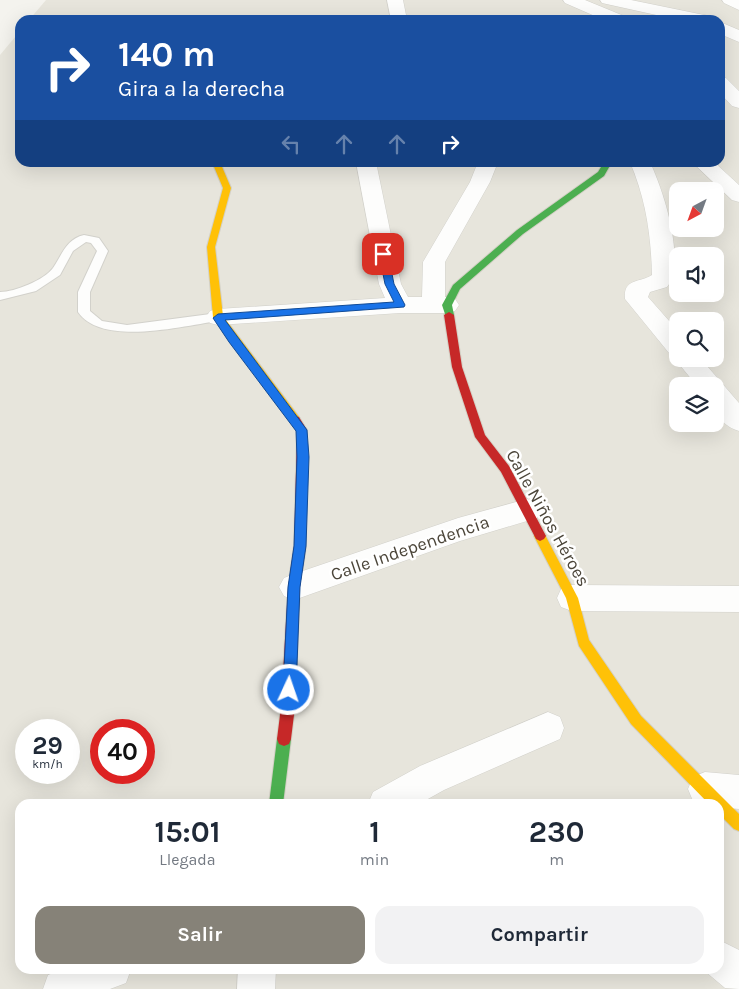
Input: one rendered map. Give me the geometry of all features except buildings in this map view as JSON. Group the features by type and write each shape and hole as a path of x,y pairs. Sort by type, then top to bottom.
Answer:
{"street":[{"path":"395,0 398,15"},
{"path":"608,0 679,15"},
{"path":"663,0 696,15"},
{"path":"730,0 739,5"},
{"path":"573,2 606,15"},
{"path":"725,29 739,37"},
{"path":"725,87 739,102"},
{"path":"218,167 227,188 210,247 218,318 302,430 300,546 294,587 288,707 277,799"},
{"path":"367,167 390,284 400,305"},
{"path":"440,305 434,262 480,182 486,167"},
{"path":"218,318 400,305 440,305 456,287 520,232 601,174 605,167"},
{"path":"642,167 653,190 661,225 663,275 659,282 642,286 636,291 637,299 669,336"},
{"path":"707,167 739,196"},
{"name":"Calle Niños Héroes","path":"440,305 457,367 480,437 505,469 572,598 583,642 636,720 714,799"},
{"path":"694,367 703,377"},
{"path":"724,402 739,421"},
{"name":"Calle Independencia","path":"294,587 458,530 527,510"},
{"path":"572,598 739,599"},
{"path":"394,799 432,778 548,728"},
{"path":"705,790 739,792"},
{"name":"Calle Niños Héroes","path":"724,809 739,824"},
{"path":"724,963 739,974"},
{"path":"62,989 100,974"},
{"path":"256,989 257,974"}],"lane":[{"path":"0,296 32,288 56,272 69,249 84,238 95,240 104,251 84,292 84,312 99,324 127,329 218,318"}],"shaded area":[{"path":"46,0 739,0 739,989 0,989 0,55 15,37 15,167 725,167 725,15 33,15"}],"traffic: fast":[{"path":"449,315 447,305 456,287 520,232 601,174 605,167"},
{"path":"277,799 284,739"}],"traffic: slow":[{"path":"218,167 227,188 211,247 218,317 295,420"},
{"path":"540,536 572,598 583,642 636,720 714,799"},
{"path":"724,809 739,824"}],"traffic: jam":[{"path":"449,315 457,367 480,437 505,469 540,536"},
{"path":"284,739 288,707 294,587 300,546 302,430 295,420"}],"route":[{"path":"289,690 294,587 300,546 302,430 218,318 400,305 390,284 383,254"}]}
